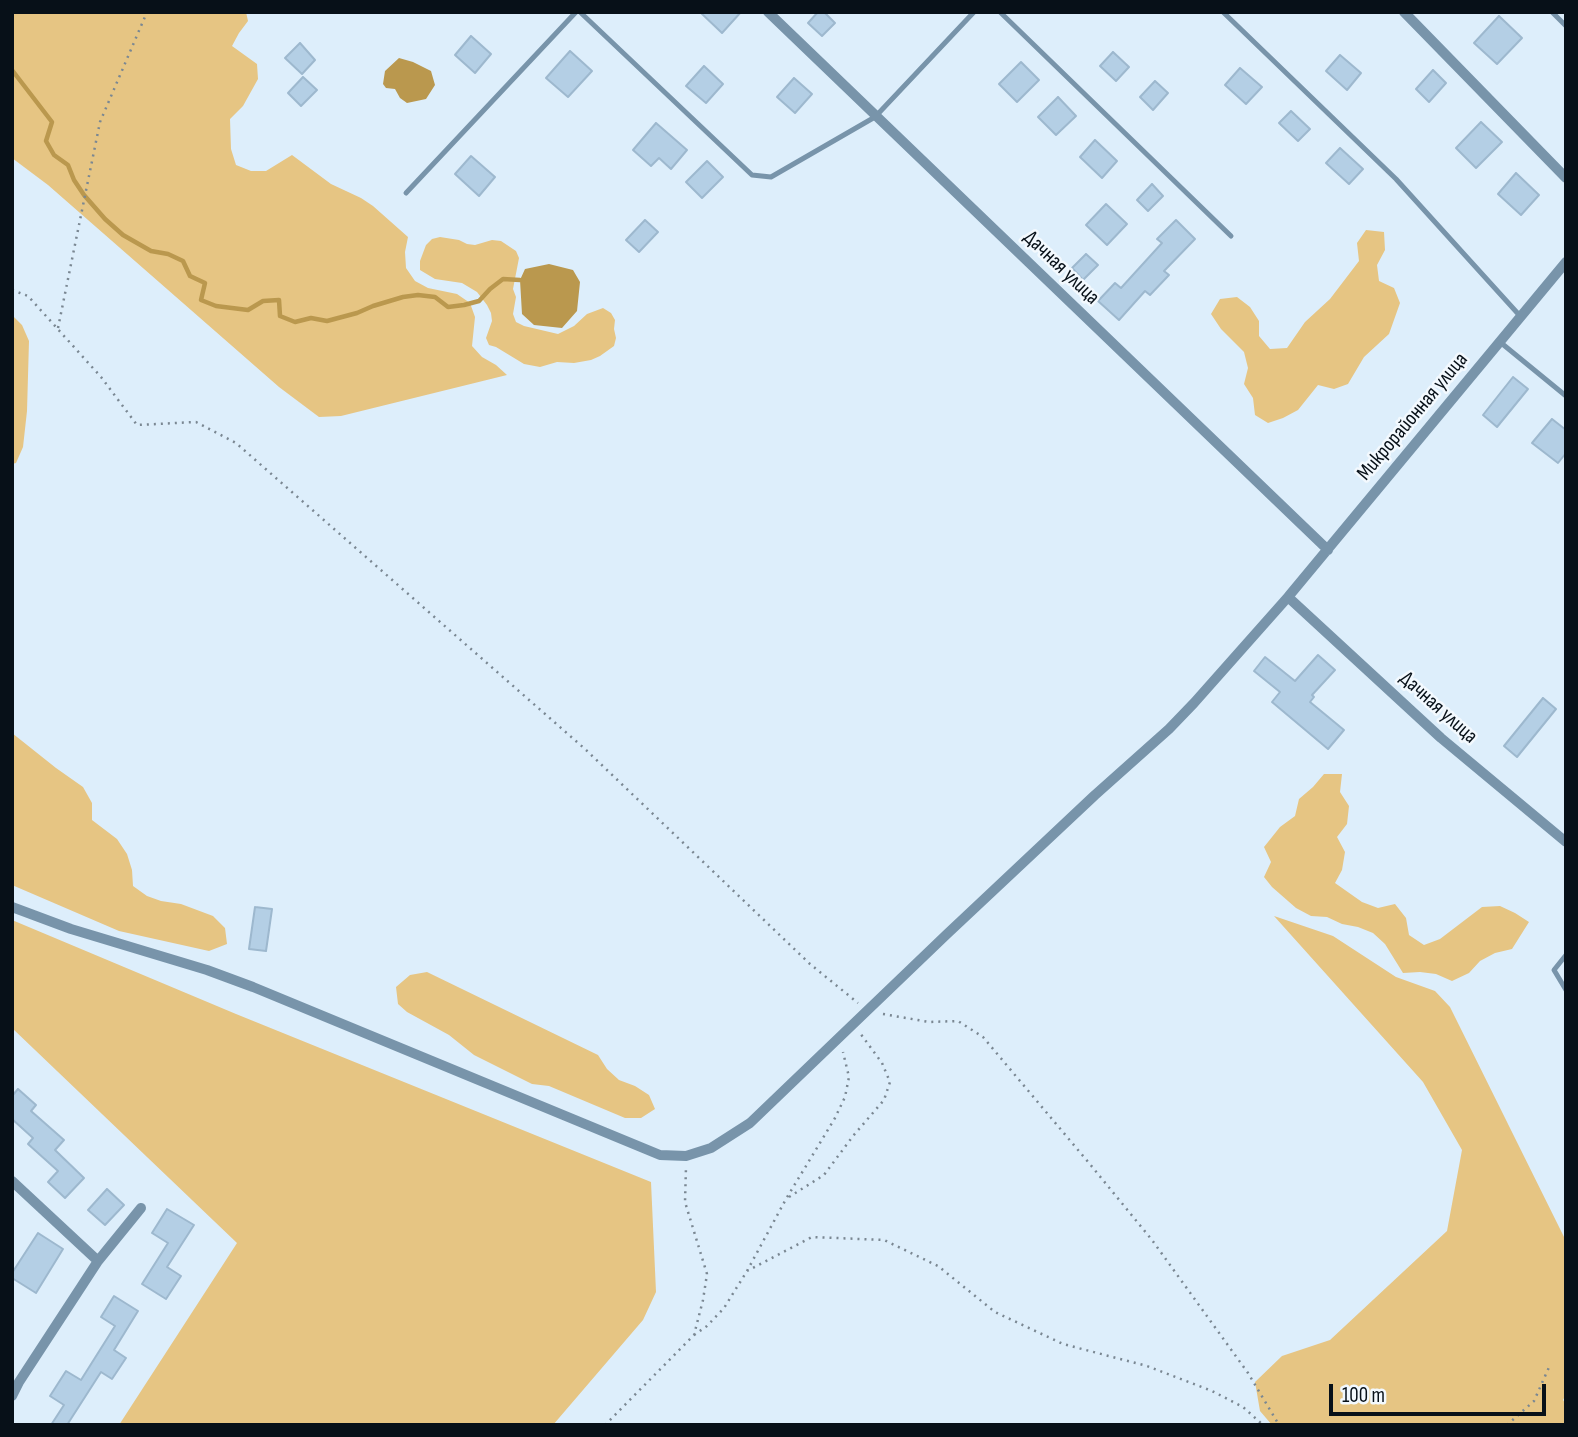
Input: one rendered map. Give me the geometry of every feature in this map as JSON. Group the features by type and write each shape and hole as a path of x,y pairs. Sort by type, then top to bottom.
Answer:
{"street":[{"name":"Дачная улица","path":"768,12 1328,550"},
{"path":"1404,12 1566,178"},
{"name":"Микрорайонная улица","path":"686,1156 711,1148 750,1123 1085,804 1169,729 1289,597 1566,262"},
{"name":"Дачная улица","path":"1289,597 1441,738 1565,841"},
{"path":"12,907 71,929 207,970 635,1146 660,1155 686,1156"},
{"path":"12,1181 98,1261"},
{"path":"12,1396 16,1380 98,1261 141,1208"}],"lane":[{"path":"405,193 578,12 752,175 771,177 875,117 974,12"},
{"path":"1000,12 1231,236"},
{"path":"1223,12 1396,179 1521,317"},
{"path":"1552,12 1566,26"},
{"path":"1500,342 1566,396"},
{"path":"1566,956 1554,970 1566,990"}],"path":[{"path":"58,329 100,122 147,12"},
{"path":"12,290 28,296 101,377 137,425 196,422 236,443 585,749 810,964 868,1011 917,1020 958,1021 983,1037 1152,1240 1248,1373 1279,1425"},
{"path":"786,1199 824,1175 884,1100 890,1082 882,1063 854,1024"},
{"path":"605,1425 724,1308 747,1271 845,1097 849,1077 840,1037"},
{"path":"686,1156 685,1202 707,1274 694,1335"},
{"path":"747,1271 812,1237 884,1240 938,1266 995,1312 1063,1344 1147,1366 1212,1391 1243,1407 1263,1425"},
{"path":"1507,1425 1534,1401 1550,1365"}],"shaded area":[{"path":"12,12 246,12 248,21 232,46 257,64 258,79 243,106 230,119 231,149 236,165 251,171 266,171 292,155 331,184 373,206 408,237 406,268 415,281 428,288 457,294 470,303 475,317 472,346 507,375 341,416 319,417 279,387 48,185 12,158"},
{"path":"399,58 431,71 435,85 426,99 407,103 395,89 386,88 383,84 385,71"},
{"path":"1366,230 1384,232 1385,250 1377,265 1379,281 1394,288 1400,303 1389,334 1364,357 1348,384 1334,389 1318,385 1298,410 1268,423 1255,415 1253,398 1244,384 1248,368 1244,352 1221,329 1211,314 1220,299 1237,297 1250,307 1259,321 1259,336 1270,349 1287,348 1305,322 1330,299 1359,261 1357,243"},
{"path":"440,237 475,245 492,240 501,241 516,251 519,258 513,289 516,297 513,314 516,322 558,334 574,326 587,314 603,308 611,313 615,320 614,346 591,360 557,362 540,367 524,364 489,345 486,338 492,321 491,313 477,292 462,283 435,279 420,270 420,261 426,245 432,239"},
{"path":"549,264 573,270 580,282 577,311 562,328 534,325 522,314 520,280 525,269"},
{"path":"12,315 22,325 29,341 23,447 16,463 12,464"},
{"path":"12,733 83,787 92,803 92,820 117,839 127,854 133,886 147,896 181,904 213,916 225,928 227,944 209,951 119,931 12,885"},
{"path":"1324,774 1342,774 1340,792 1349,806 1347,824 1337,837 1345,852 1342,870 1335,883 1362,902 1378,908 1395,904 1406,918 1409,935 1424,945 1440,939 1482,907 1500,906 1529,922 1512,949 1495,953 1480,961 1469,973 1452,981 1436,974 1403,973 1385,944 1373,933 1327,917 1311,916 1296,908 1272,887 1264,877 1271,862 1264,847 1280,827 1295,816 1299,799"},
{"path":"1274,916 1333,936 1396,977 1435,991 1450,1007 1566,1241 1566,1394 1563,1400 1566,1404 1566,1425 1272,1425 1260,1411 1255,1382 1282,1356 1330,1340 1447,1231 1462,1150 1423,1082"},
{"path":"12,920 651,1182 656,1292 643,1320 553,1425 119,1425 237,1243 12,1028"},
{"path":"427,972 598,1055 607,1069 619,1080 649,1095 655,1109 641,1118 625,1118 549,1086 532,1084 474,1055 449,1035 407,1012 398,1004 396,987 410,975"}],"building":[{"path":"700,12 741,12 722,33"},
{"path":"818,12 824,12 835,23 822,36 808,23"},
{"path":"1499,16 1522,38 1497,64 1474,43"},
{"path":"471,36 491,54 475,73 455,55"},
{"path":"300,43 315,60 302,74 285,58"},
{"path":"570,51 592,71 568,97 546,78"},
{"path":"1113,52 1129,67 1116,81 1100,66"},
{"path":"1340,55 1361,73 1347,90 1326,71"},
{"path":"1021,62 1039,80 1017,102 999,84"},
{"path":"704,66 723,84 706,103 686,86"},
{"path":"1240,68 1262,87 1246,104 1225,85"},
{"path":"1433,70 1446,83 1429,102 1416,89"},
{"path":"303,77 317,90 301,106 288,93"},
{"path":"794,78 812,94 795,113 777,97"},
{"path":"1155,81 1168,93 1153,110 1140,97"},
{"path":"1058,97 1076,116 1056,135 1038,117"},
{"path":"1291,111 1310,129 1298,141 1279,123"},
{"path":"1481,122 1502,142 1476,168 1456,148"},
{"path":"656,123 687,150 671,169 659,158 651,166 633,150"},
{"path":"1095,140 1117,161 1102,178 1080,157"},
{"path":"1340,148 1363,169 1349,184 1326,163"},
{"path":"471,156 495,177 479,196 455,174"},
{"path":"707,161 723,177 702,198 686,182"},
{"path":"1516,173 1539,195 1521,215 1498,194"},
{"path":"1152,184 1163,196 1148,211 1137,200"},
{"path":"1106,204 1127,224 1107,245 1086,225"},
{"path":"645,220 658,232 639,252 626,240"},
{"path":"1176,220 1195,239 1164,271 1169,275 1150,295 1145,291 1119,320 1098,301 1115,283 1121,288 1162,243 1157,239"},
{"path":"1086,254 1098,265 1083,280 1072,268"},
{"path":"1513,377 1528,389 1497,427 1483,415"},
{"path":"1552,419 1566,430 1566,453 1558,463 1532,443"},
{"path":"1318,655 1335,670 1312,695 1314,697 1310,702 1344,730 1328,749 1272,702 1280,692 1254,671 1265,657 1295,681"},
{"path":"1543,698 1556,709 1517,757 1504,746"},
{"path":"255,907 272,909 266,951 249,949"},
{"path":"18,1089 36,1105 31,1111 64,1140 55,1150 84,1178 65,1198 48,1182 58,1171 28,1144 33,1138 12,1119 12,1096"},
{"path":"107,1189 124,1205 105,1225 88,1210"},
{"path":"167,1209 194,1225 167,1267 181,1276 166,1299 142,1284 168,1243 152,1233"},
{"path":"38,1233 63,1249 36,1293 12,1278 12,1273"},
{"path":"114,1296 138,1311 114,1350 126,1358 112,1379 101,1372 67,1425 51,1425 64,1405 50,1396 66,1371 81,1380 115,1326 101,1317"}],"waterway":[{"path":"12,70 52,122 46,141 54,155 68,165 84,195 123,235 151,251 168,254 183,261 190,276 205,283 201,300 216,306 248,310 263,301 279,300 280,316 295,322 311,318 327,321 403,297 418,295 435,297 448,307 464,305 479,301 503,279 520,280"}]}
